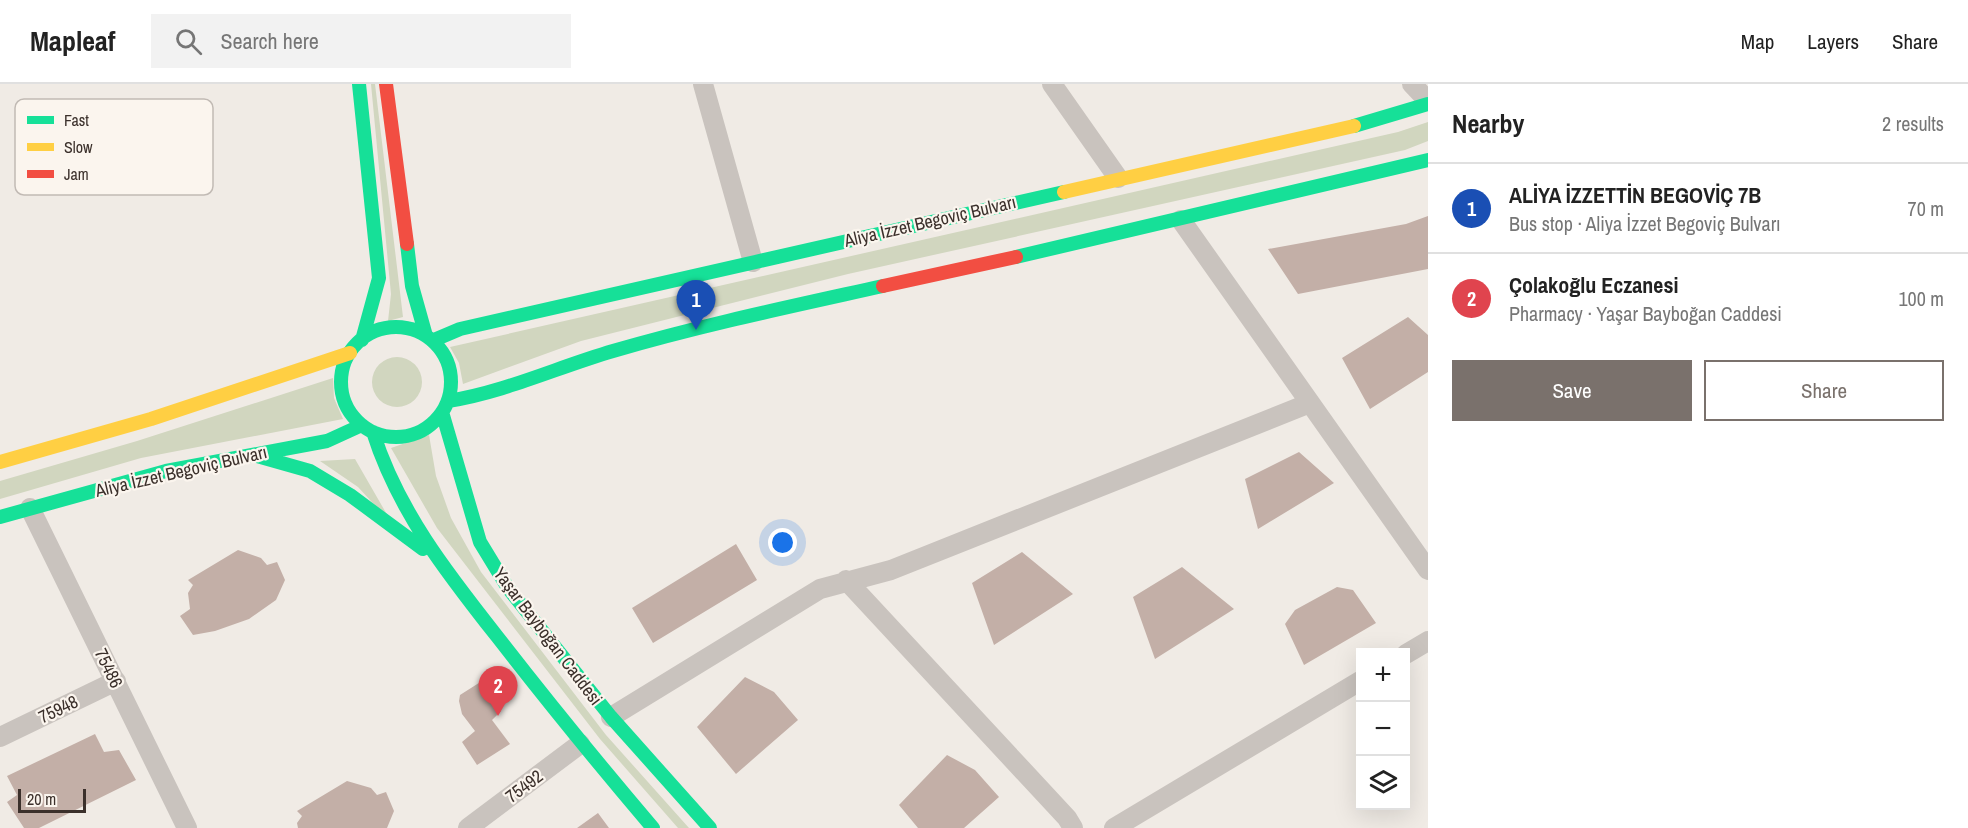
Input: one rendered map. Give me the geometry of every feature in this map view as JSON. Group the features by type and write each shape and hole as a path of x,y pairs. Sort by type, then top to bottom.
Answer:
{"main road":[{"path":"359,84 379,278 362,340"},
{"path":"368,429 401,438 418,433 433,423 445,406 451,377 447,362 430,338 412,286 386,84"},
{"name":"Aliya İzzet Begoviç Bulvarı","path":"430,338 460,329 1118,178 1347,128 1428,103"},
{"path":"445,406 613,351 732,320 1181,220 1428,160"},
{"path":"430,338 411,330 386,328 362,340 350,353 343,369 341,386 345,403 368,429 387,476 423,540 580,744 653,828"},
{"path":"0,462 151,419 350,353"},
{"name":"Yaşar Bayboğan Caddesi","path":"445,406 480,542 508,588 611,717 710,828"},
{"name":"Aliya İzzet Begoviç Bulvarı","path":"0,517 166,471 327,441 368,429"},
{"path":"253,455 310,471 350,495 439,560"}],"street":[{"path":"703,84 753,262"},
{"path":"1052,84 1118,178"},
{"path":"1412,84 1428,103"},
{"path":"1181,220 1310,404 1425,560"},
{"path":"611,717 820,589 846,580 891,570 1310,404"},
{"name":"75486","path":"30,508 187,828"},
{"path":"846,580 1067,818 1073,828"},
{"path":"1410,652 1428,641"},
{"name":"75948","path":"0,737 116,681"},
{"path":"1114,828 1356,683"},
{"name":"75492","path":"468,828 580,744"}],"green space":[{"path":"371,84 375,84 403,317 388,321 391,294"},
{"path":"1428,122 1428,141 1405,150 848,274 581,341 463,384 459,363 450,347 1398,132"},
{"path":"397,357 411,361 418,368 422,382 418,396 411,403 397,407 383,403 376,396 372,382 376,368 383,361"},
{"path":"333,378 334,398 343,419 141,458 0,499 0,481 137,441"},
{"path":"429,435 436,476 451,518 481,572 606,735 689,828 678,828 600,739 437,528 391,448"},
{"path":"355,459 393,525 358,487 320,461"}],"building":[{"path":"1428,216 1428,269 1298,294 1268,249 1406,224"},
{"path":"1408,317 1428,335 1428,372 1370,409 1342,358"},
{"path":"1299,452 1334,483 1258,529 1245,479"},
{"path":"736,544 757,580 653,643 632,608"},
{"path":"238,550 261,558 267,565 277,562 285,580 276,600 249,619 215,631 193,635 180,616 190,609 188,593 193,585 188,580"},
{"path":"1022,552 1073,594 994,645 972,583"},
{"path":"1182,567 1234,609 1155,659 1133,597"},
{"path":"1337,587 1353,590 1376,623 1304,665 1285,624 1295,610"},
{"path":"745,677 774,692 798,720 736,774 697,727"},
{"path":"482,681 501,711 492,720 510,744 477,765 462,742 475,731 462,714 459,701 460,695"},
{"path":"95,734 104,752 119,750 136,780 39,828 24,828 7,802 17,795 7,776"},
{"path":"947,755 975,770 999,797 964,828 918,828 899,805"},
{"path":"347,781 371,788 377,795 386,792 394,811 387,828 298,828 297,823 302,816 297,811"},
{"path":"598,813 609,828 577,828"}],"traffic: fast":[{"path":"359,84 379,278 362,340"},
{"path":"1354,126 1428,104"},
{"path":"1016,257 1428,160"},
{"path":"434,340 460,329 1064,192"},
{"path":"407,244 412,286 426,336"},
{"path":"448,401 490,392 592,357 680,333 883,286"},
{"path":"396,327 417,331 435,343 447,361 451,382 447,403 435,421 417,433 396,437 375,433 357,421 345,403 341,382 345,361 357,343 375,331 396,327"},
{"path":"442,412 480,542 508,588 611,717 710,828"},
{"path":"0,517 166,471 327,441 362,425"},
{"path":"373,432 397,490 412,518 446,570 540,691 653,828"},
{"path":"257,456 310,471 350,495 423,549"}],"traffic: slow":[{"path":"1064,192 1354,126"},
{"path":"0,462 151,419 350,353"}],"traffic: jam":[{"path":"386,84 407,244"},
{"path":"883,286 1016,257"}],"place":[{"name":"ALİYA İZZETTİN BEGOVİÇ 7B","path":"696,330"},
{"name":"Çolakoğlu Eczanesi","path":"498,716"}]}
